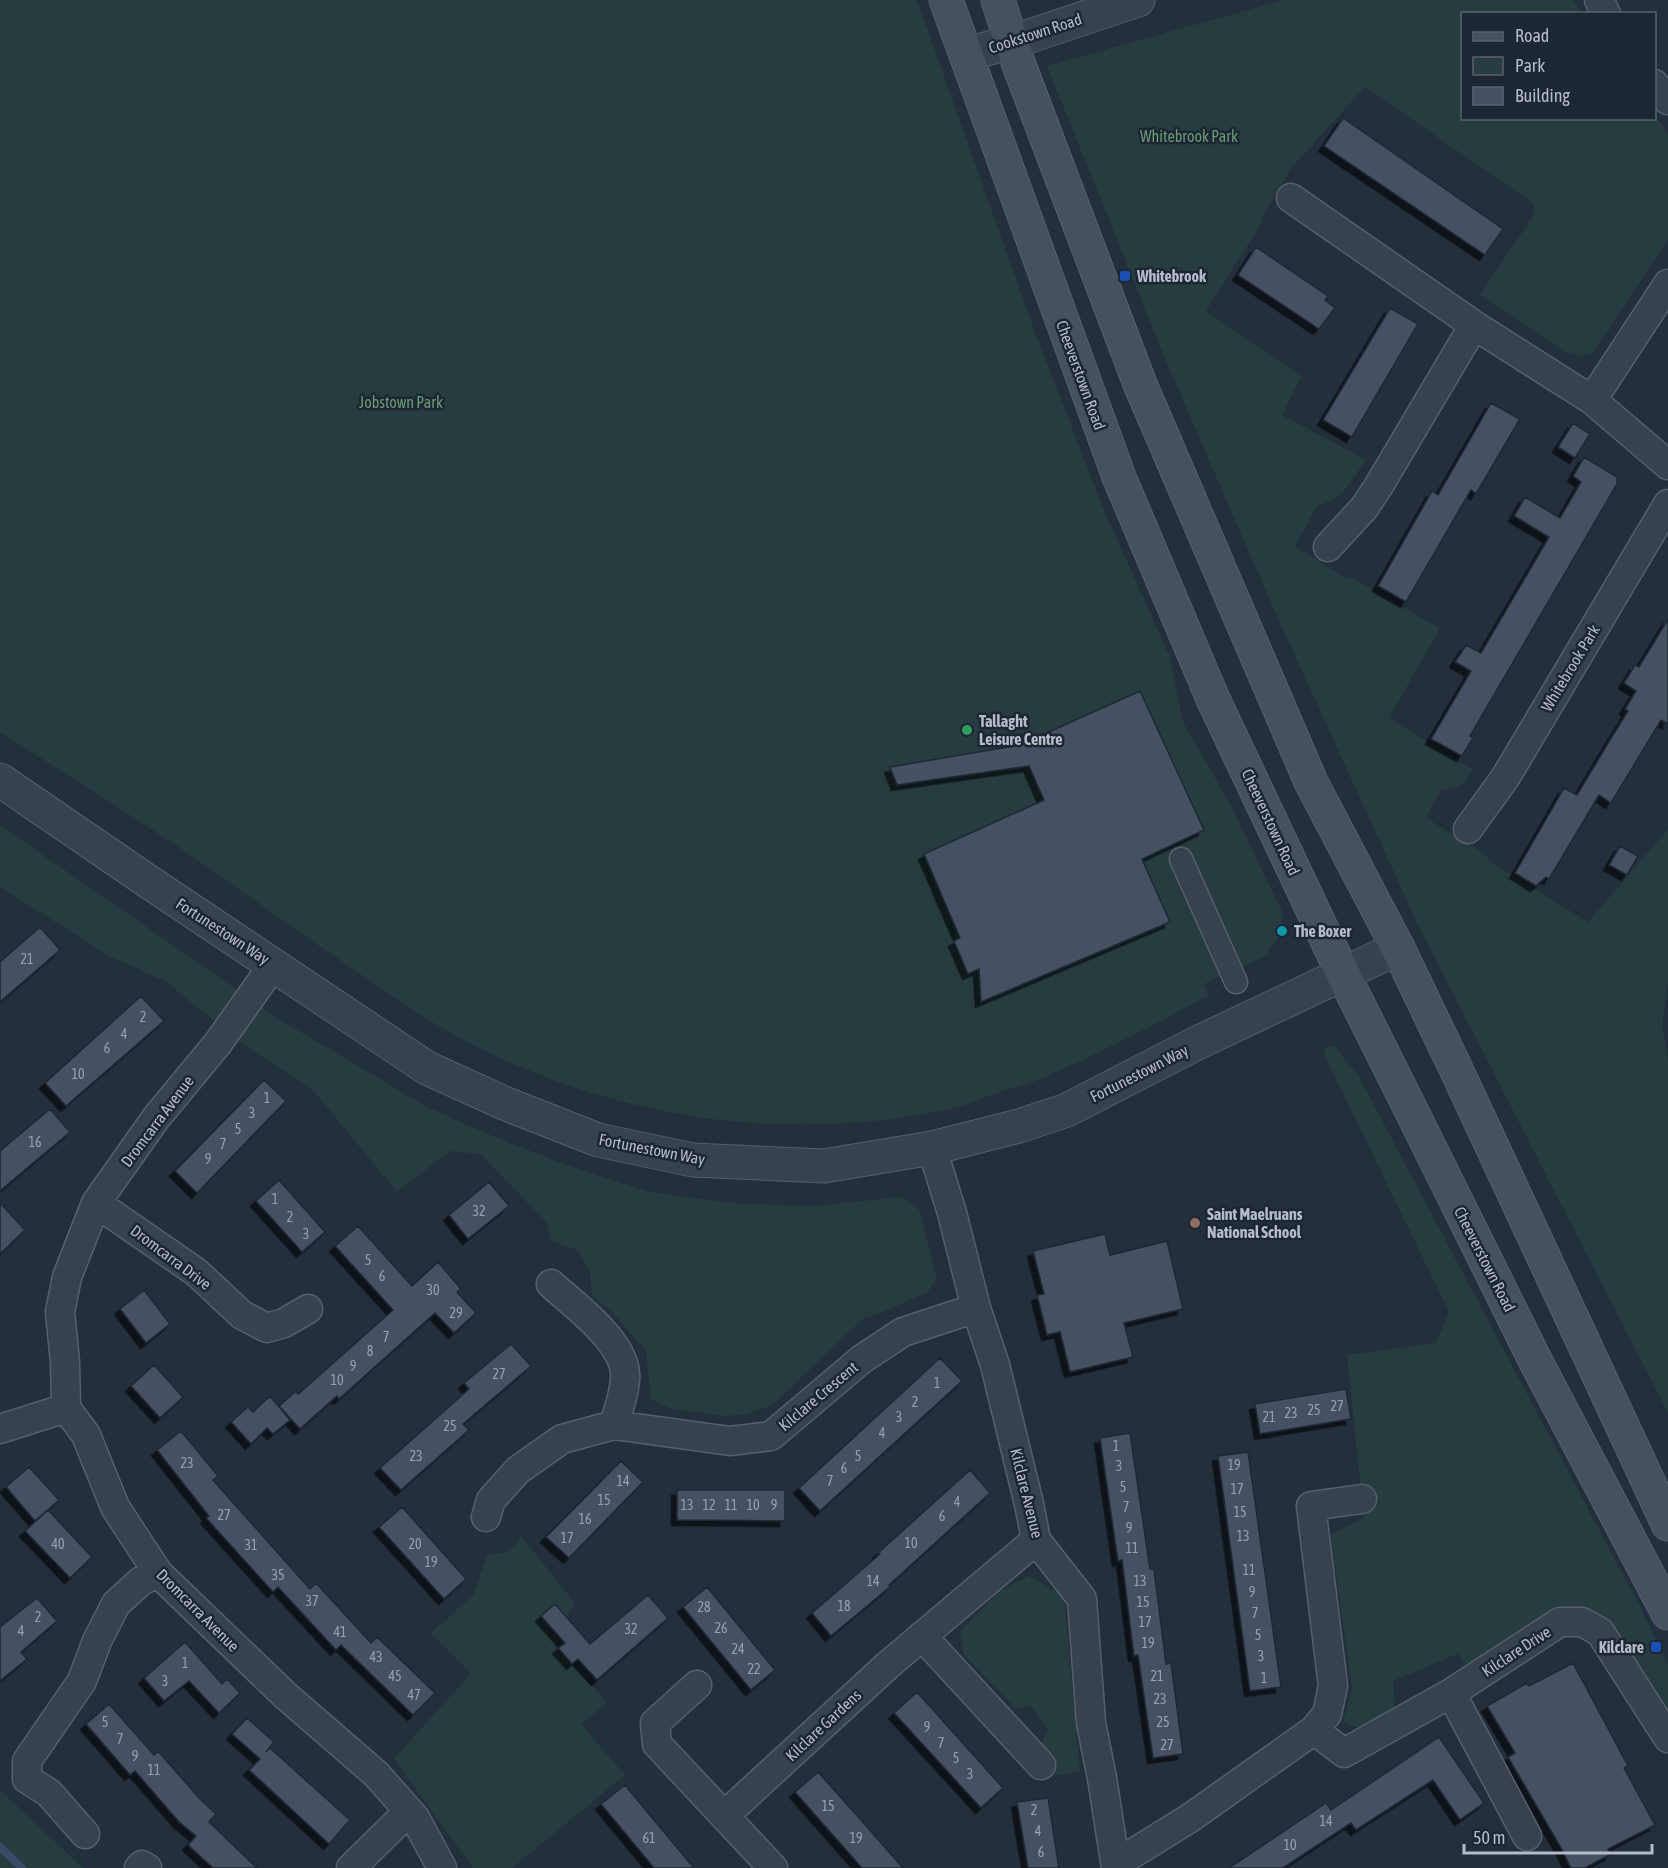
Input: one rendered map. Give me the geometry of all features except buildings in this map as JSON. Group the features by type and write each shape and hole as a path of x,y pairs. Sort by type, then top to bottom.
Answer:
{"main road":[{"name":"Cheeverstown Road","path":"946,0 1119,477 1213,699 1343,974 1536,1362 1668,1613"},
{"path":"998,0 1140,384 1311,782 1398,948 1668,1524"}],"street":[{"name":"Cookstown Road","path":"966,54 1012,42 1137,0"},
{"path":"1656,86 1668,100"},
{"path":"1291,198 1474,325 1592,400 1668,465"},
{"path":"1592,400 1668,284"},
{"path":"1328,547 1364,508 1378,487 1474,325"},
{"name":"Whitebrook Park","path":"1468,829 1505,778 1668,504"},
{"name":"Fortunestown Way","path":"0,780 427,1068 504,1103 598,1140 693,1160 824,1166 932,1148 1020,1126 1067,1110 1207,1038 1398,948"},
{"path":"1181,859 1236,982"},
{"name":"Dromcarra Avenue","path":"274,964 218,1042 156,1118 96,1203 67,1277 60,1312 65,1362 66,1408 86,1435 115,1507 158,1573 286,1696 376,1774 415,1818 442,1868"},
{"name":"Kilclare Avenue","path":"932,1148 952,1213 976,1308 996,1365 1036,1540 1082,1599 1091,1723 1116,1866"},
{"name":"Dromcarra Drive","path":"96,1203 196,1272 242,1315 267,1328 284,1323 308,1309"},
{"path":"551,1284 602,1331 620,1353 626,1378 614,1425"},
{"name":"Kilclare Crescent","path":"486,1517 491,1500 518,1470 562,1438 614,1425 730,1441 771,1436 862,1359 903,1332 976,1308"},
{"path":"0,1429 66,1408"},
{"path":"1116,1866 1190,1818 1314,1730 1326,1714 1333,1686 1311,1506 1362,1498"},
{"name":"Kilclare Gardens","path":"724,1816 922,1636 1036,1540"},
{"path":"85,1834 49,1793 27,1779 27,1761 82,1681 97,1641 116,1604 141,1581 158,1573"},
{"name":"Kilclare Drive","path":"1314,1730 1344,1753 1451,1693 1560,1622 1582,1622 1600,1632 1668,1738"},
{"path":"922,1636 1041,1765"},
{"path":"698,1685 655,1723 657,1744 773,1868"},
{"path":"1451,1693 1527,1836"},
{"path":"351,1868 409,1811"},
{"path":"139,1868 142,1865 147,1868"}],"green space":[{"name":"Jobstown Park","path":"0,0 917,0 1032,324 1103,508 1169,655 1183,722 1229,802 1282,911 1281,932 1268,950 1270,954 1204,984 1208,996 1107,1048 1039,1079 961,1106 887,1120 824,1124 761,1123 698,1117 637,1105 576,1088 517,1065 447,1031 323,949 178,847 0,732"},
{"name":"Whitebrook Park","path":"1284,0 1573,0 1580,12 1461,12 1461,120 1656,118 1668,133 1668,240 1593,353 1581,356 1565,352 1480,294 1534,215 1533,203 1365,87 1291,168 1262,218 1263,221 1206,311 1301,376 1282,415 1366,460 1340,494 1317,506 1295,546 1342,576 1356,580 1439,628 1389,718 1472,769 1461,785 1441,790 1426,818 1588,922 1668,829 1668,984 1662,1025 1668,1060 1668,1413 1418,925 1271,603 1163,354 1047,66"},
{"path":"0,825 282,1021 427,1107 563,1164 650,1192 730,1203 815,1206 901,1197 919,1209 937,1278 928,1292 864,1318 772,1405 746,1414 726,1416 672,1409 651,1399 646,1351 611,1311 592,1295 590,1272 578,1250 551,1241 547,1223 481,1154 450,1151 397,1192 312,1089 244,1045 165,981 109,956 0,887"},
{"path":"1330,1046 1336,1048 1358,1075 1638,1603 1668,1664 1668,1748 1586,1607 1464,1665 1459,1653 1393,1681 1395,1707 1360,1728 1343,1723 1352,1687 1330,1535 1364,1518 1347,1355 1436,1343 1449,1312 1325,1056 1325,1048"},
{"path":"521,1536 575,1603 559,1630 555,1648 608,1703 581,1724 625,1775 512,1868 473,1868 394,1759 471,1673 431,1633 474,1594 487,1554 507,1551"},
{"path":"1028,1576 1064,1595 1080,1772 1036,1778 1049,1764 1042,1742 1048,1730 1031,1706 1016,1709 964,1655 960,1631 1000,1591"},
{"path":"0,1790 80,1865 84,1868 0,1868"}],"waterway":[{"path":"0,1847 22,1868"}],"place":[{"name":"Whitebrook","path":"1125,276"},
{"name":"Tallaght Leisure Centre","path":"967,730"},
{"name":"The Boxer","path":"1282,931"},
{"name":"Saint Maelruans National School","path":"1195,1223"},
{"name":"Kilclare","path":"1656,1647"}]}
